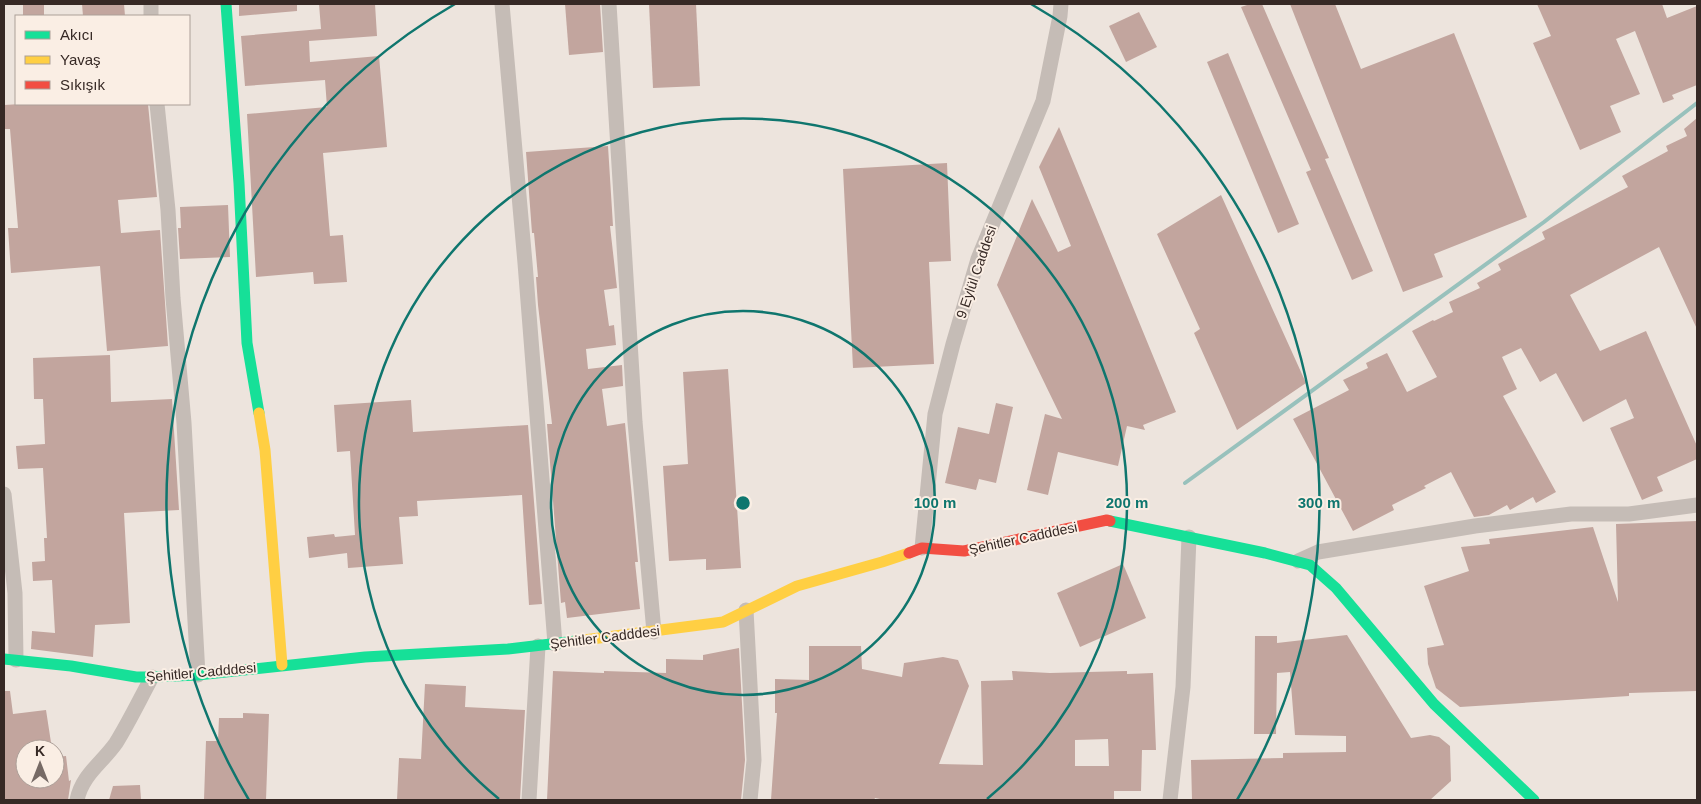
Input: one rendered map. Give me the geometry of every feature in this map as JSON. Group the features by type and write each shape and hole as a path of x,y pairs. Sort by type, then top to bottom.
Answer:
{"street":[{"path":"226,4 239,183 247,344 265,450 282,665"},
{"path":"502,4 555,644"},
{"path":"609,4 635,422 654,632"},
{"name":"9 Eylül Caddesi","path":"922,548 935,414 952,344 978,259 1042,101 1062,4"},
{"path":"157,105 168,210 173,298 184,423 198,675"},
{"path":"4,494 15,593 10,660"},
{"path":"1298,561 1318,552 1475,526 1570,514 1629,514 1697,505"},
{"name":"Şehitler Cadddesi","path":"10,660 71,666 136,677 152,677 198,675 365,657 508,649 654,632 723,622 797,586 882,562 922,548 964,551 1107,520 1265,553 1310,565 1336,588 1434,704 1534,800"},
{"path":"1170,800 1183,687 1189,537"},
{"path":"746,610 754,760 750,800"},
{"path":"529,800 538,646"},
{"path":"77,800 79,790 92,769 115,744 152,677"}],"building":[{"path":"23,4 44,4 44,15 23,15"},
{"path":"82,4 124,4 125,15 83,15"},
{"path":"239,4 297,4 297,11 239,16"},
{"path":"319,4 375,4 377,36 309,41 310,62 379,56 387,147 323,153 330,236 343,235 347,282 314,284 313,272 256,277 247,114 327,107 325,80 245,86 241,36 321,29"},
{"path":"565,4 600,4 603,52 569,55"},
{"path":"649,4 696,4 700,86 653,88"},
{"path":"1250,4 1262,4 1329,158 1325,159 1373,271 1352,280 1306,172 1311,170 1241,7"},
{"path":"1290,4 1335,4 1361,69 1454,33 1527,217 1434,254 1443,277 1403,292"},
{"path":"1537,4 1662,4 1667,18 1697,6 1697,85 1672,95 1674,99 1663,103 1635,31 1616,39 1640,94 1610,106 1621,132 1580,150 1533,43 1551,36"},
{"path":"1139,12 1157,47 1126,62 1109,26"},
{"path":"1228,53 1299,224 1278,233 1207,62"},
{"path":"4,105 148,105 157,197 118,200 121,233 160,230 168,346 107,351 100,266 11,273 8,228 18,228 10,129 4,129"},
{"path":"1697,118 1697,329 1659,247 1570,295 1600,351 1646,331 1697,446 1697,459 1657,477 1663,491 1642,500 1610,428 1634,418 1626,399 1583,422 1556,373 1540,382 1521,348 1502,357 1517,389 1503,396 1556,492 1536,503 1533,497 1510,510 1507,505 1489,515 1474,517 1451,472 1424,486 1426,488 1392,505 1394,510 1353,531 1293,419 1349,390 1343,380 1368,368 1366,363 1387,353 1407,392 1437,377 1412,331 1453,312 1449,302 1480,288 1477,283 1501,270 1498,264 1545,239 1542,232 1628,187 1622,176 1668,151 1666,146 1687,136 1684,129"},
{"path":"1059,127 1176,412 1143,425 1145,430 1127,426 1118,466 1058,452 1048,495 1027,490 1045,414 1062,419 997,285 1032,199 1058,252 1071,246 1039,167"},
{"path":"608,146 613,226 610,226 617,288 604,290 609,326 614,325 616,345 586,349 588,369 622,365 623,386 602,389 607,426 625,423 638,562 635,562 640,609 567,618 565,602 561,603 547,424 552,424 538,305 536,277 538,277 534,233 532,233 526,152"},
{"path":"947,163 951,261 929,262 934,364 853,368 843,169"},
{"path":"1221,195 1306,383 1237,430 1194,333 1200,329 1157,234"},
{"path":"228,205 230,257 180,259 178,228 181,228 180,207"},
{"path":"110,355 111,402 172,399 179,510 124,513 130,623 95,625 93,657 31,649 32,631 55,633 52,580 33,581 32,562 45,561 44,538 47,538 43,468 18,469 16,446 45,444 43,399 34,399 33,358"},
{"path":"728,369 741,568 706,570 706,559 669,561 663,466 688,464 683,372"},
{"path":"411,400 413,432 528,425 542,604 529,605 522,495 417,501 418,516 399,517 403,564 348,568 347,553 309,558 307,537 334,534 335,537 355,535 350,451 337,452 334,405"},
{"path":"996,403 1013,407 996,483 979,479 976,490 945,483 958,427 989,434"},
{"path":"1697,521 1697,691 1629,693 1629,696 1460,707 1436,688 1428,664 1427,648 1444,645 1424,586 1469,571 1461,547 1490,544 1489,539 1593,527 1618,602 1616,524"},
{"path":"1123,564 1146,618 1080,647 1057,593"},
{"path":"1347,635 1411,738 1430,735 1439,737 1450,746 1451,781 1430,800 1192,800 1191,760 1283,758 1283,753 1346,752 1346,736 1295,735 1290,672 1277,673 1276,734 1254,734 1255,636 1277,636 1277,643"},
{"path":"809,646 861,646 862,669 902,677 904,663 943,657 958,660 969,686 939,764 983,765 981,681 1013,680 1012,671 1050,673 1127,671 1127,674 1153,673 1156,750 1142,750 1141,791 1114,791 1114,800 885,800 875,798 874,800 771,800 777,713 775,713 775,679 809,680","holes":["1108,739 1109,766 1075,766 1075,740"]},
{"path":"739,648 745,760 741,800 547,800 553,671 666,673 666,659 703,660 703,655"},
{"path":"425,684 466,686 465,707 525,710 520,800 397,800 399,758 421,759"},
{"path":"4,691 10,691 13,714 46,710 50,739 15,739 15,789 65,789 65,756 69,781 71,780 68,800 4,800"},
{"path":"243,713 269,714 266,800 204,800 206,741 218,741 219,718 243,718"},
{"path":"140,785 141,800 109,800 113,786"}],"waterway":[{"path":"1185,483 1544,222 1697,103"}],"traffic: fast":[{"path":"226,4 239,183 247,343 259,413"},
{"path":"1110,521 1265,553 1310,565 1336,588 1434,704 1534,800"},
{"path":"4,659 71,666 136,677 152,677 198,675 365,657 508,649 576,641"}],"traffic: slow":[{"path":"259,413 265,450 282,665"},
{"path":"576,641 723,622 797,586 909,553"}],"traffic: jam":[{"path":"909,553 922,548 964,551 1107,520 1110,521"}]}
